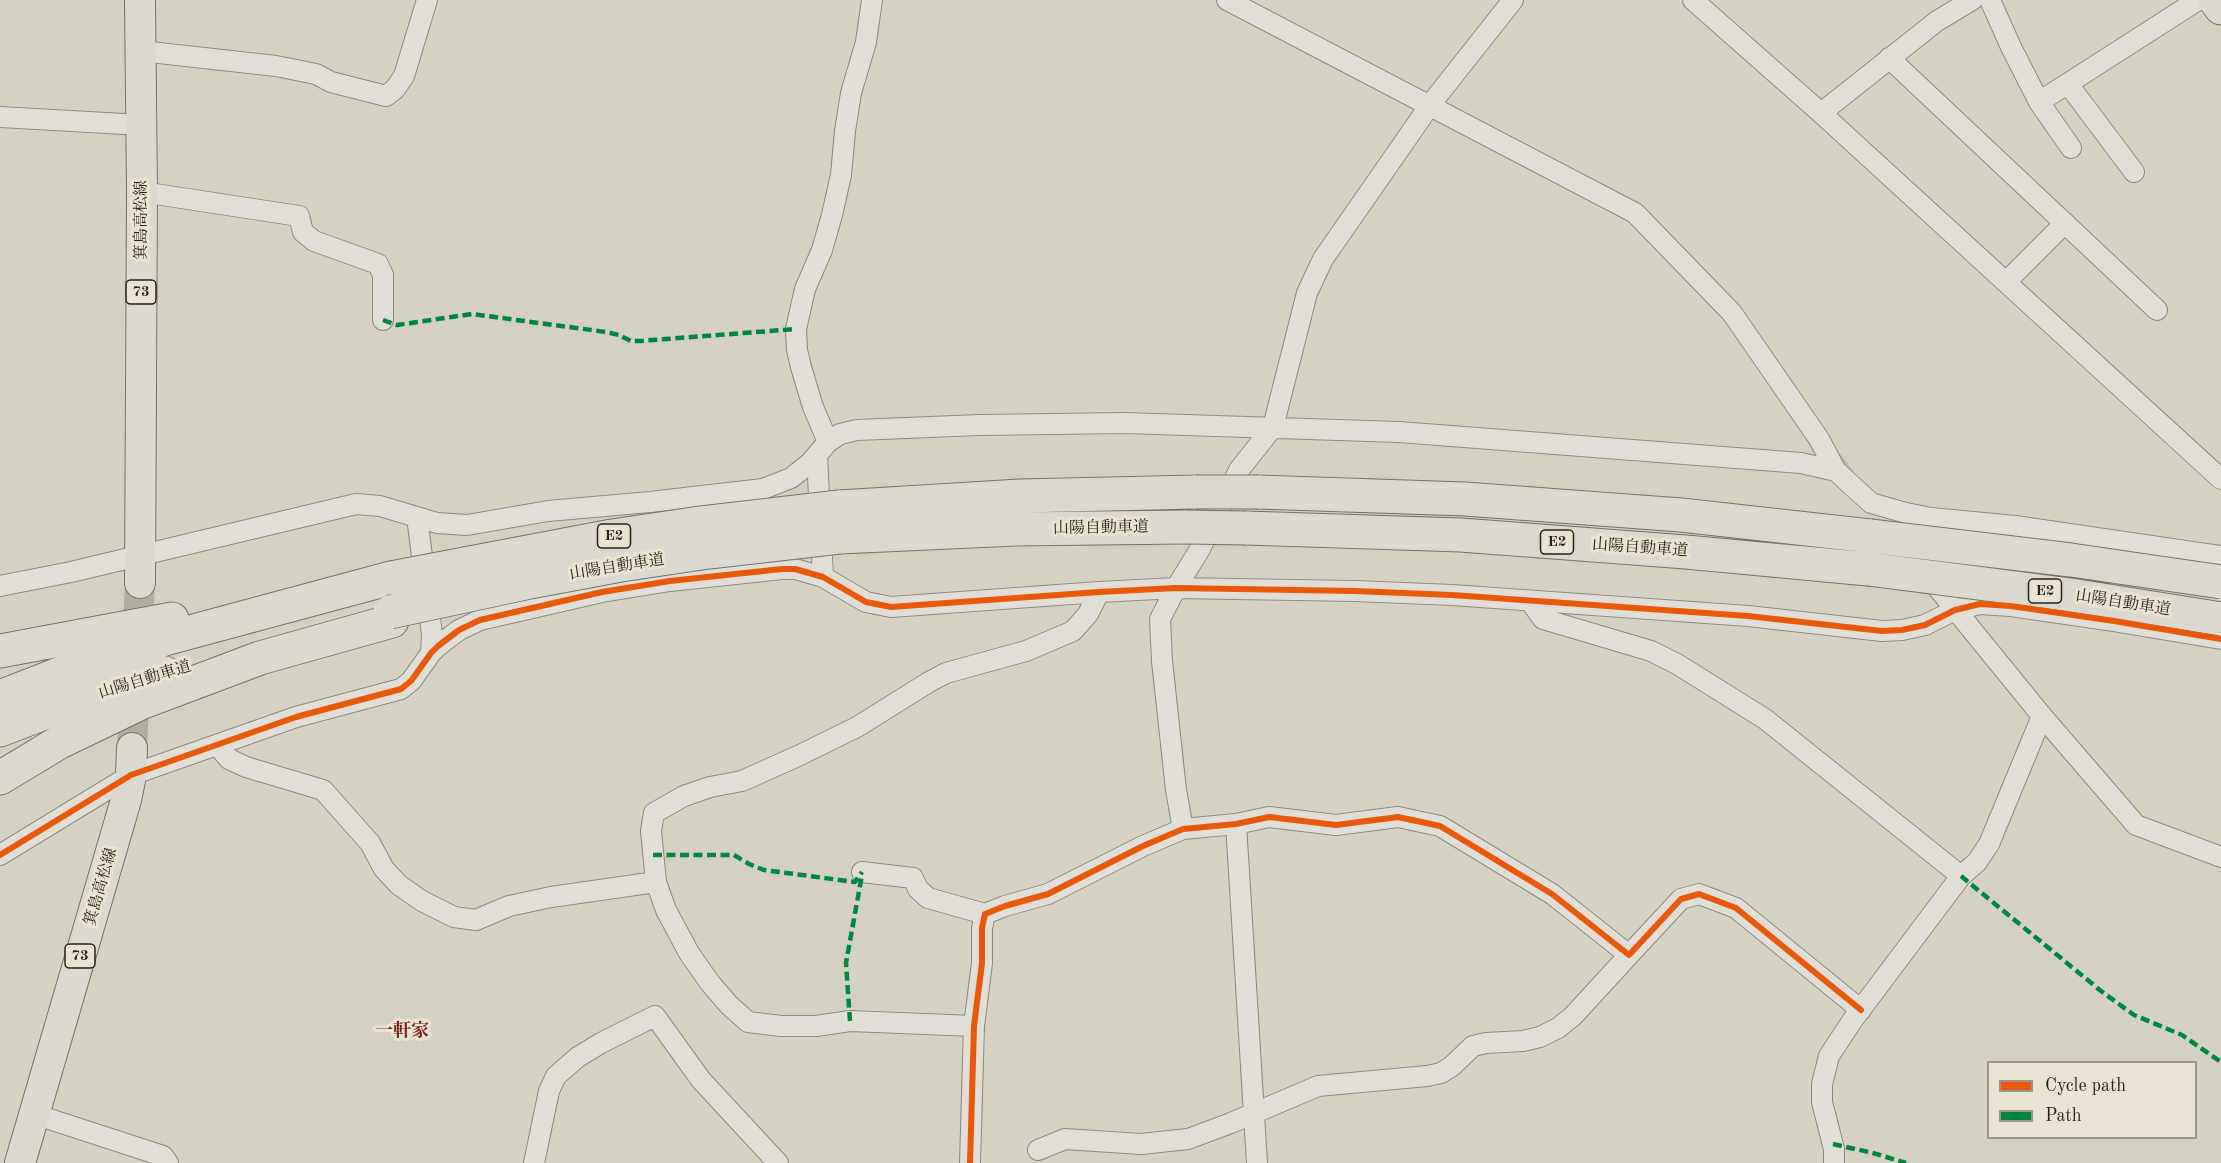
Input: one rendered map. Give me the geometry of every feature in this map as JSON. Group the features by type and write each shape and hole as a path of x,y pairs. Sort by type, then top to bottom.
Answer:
{"highway":[{"path":"2215,0 2221,8"},
{"name":"山陽自動車道","path":"0,730 70,703 168,672 530,582 709,552 840,522 1020,496 1258,492 1465,499 1670,514 2071,560 2221,582"},
{"name":"山陽自動車道","path":"0,697 56,675 168,638 391,578 612,536 693,524 840,522 1016,529 1186,527 1461,535 1868,569 2071,595 2221,619"},
{"path":"0,651 391,578"},
{"path":"0,778 58,743 143,702 260,658 391,616"}],"main road":[{"name":"箕島高松線","path":"140,0 142,125 140,583"},
{"name":"箕島高松線","path":"20,1163 120,822 132,761"}],"street":[{"path":"141,51 276,66 316,74 330,82 386,96 395,89 404,76 427,0"},
{"path":"823,577 823,448 796,350 796,329 805,290 822,250 834,206 841,175 851,93 866,42 872,0"},
{"path":"1227,0 1432,103 1635,213 1732,313 1819,439 1836,471 1871,503 2042,716 2136,825 2221,857"},
{"path":"1183,829 1176,790 1162,661 1160,620 1200,549 1239,470 1273,427 1307,293 1323,259 1432,103 1513,0"},
{"path":"1693,0 1821,113 2221,479"},
{"path":"1821,113 1937,21 1972,0"},
{"path":"1990,0 2039,102 2071,148"},
{"path":"2039,102 2199,0"},
{"path":"1889,58 2157,310"},
{"path":"2068,84 2134,172"},
{"path":"0,117 142,125"},
{"path":"142,192 299,216 303,232 314,241 378,264 383,275 383,320"},
{"path":"2006,282 2065,223"},
{"path":"0,586 71,572 356,504 380,506 452,525 467,525 548,511 763,489 803,471 823,448 840,434 856,430 1125,423 1273,427 1507,439 1801,463 1836,471"},
{"path":"1871,503 1931,518 2015,526 2221,556"},
{"path":"417,517 432,634 431,653"},
{"path":"0,855 132,761 217,745 296,717 401,689 416,676 431,653 459,630 480,620 602,592 670,581 782,569 807,572 823,577 866,602 891,607 1176,588 1354,591 1748,616 1881,631 1902,630 1925,625 1955,610 1980,604 2011,606 2221,639"},
{"path":"974,1026 850,1021 816,1026 781,1026 748,1022 729,1005 689,953 666,910 656,882 651,831 654,813 684,796 710,787 742,781 800,755 856,727 946,673 1026,651 1073,631 1088,614 1099,592"},
{"path":"1530,601 1544,619 1651,651 1677,664 1765,719 1961,876"},
{"path":"1834,1163 1834,1149 1822,1102 1824,1069 1836,1044 1961,876 1977,862 1989,844 2042,716"},
{"path":"217,745 229,759 246,767 323,790 370,843 391,877 407,892 454,917 476,920 509,906 551,897 656,882"},
{"path":"862,872 913,878 918,890 928,898 985,914 1048,894 1143,846 1183,829 1236,824 1269,817 1336,825 1398,817 1440,826 1552,894 1629,955"},
{"path":"1236,824 1257,1163"},
{"path":"1038,1150 1065,1139 1141,1144 1188,1139 1317,1086 1441,1073 1473,1046 1540,1037 1558,1028 1573,1016 1681,899 1699,894 1736,908 1861,1010"},
{"path":"970,1163 974,1026 982,963 982,928 985,914"},
{"path":"534,1163 549,1091 556,1076 578,1057 601,1042 655,1016 701,1080 778,1163"},
{"path":"34,1114 163,1156 168,1163"}],"waterway":[{"path":"1837,454 1852,473"}],"tunnel":[{"path":"132,748 140,583"}],"marked path":[{"path":"383,320 397,325 472,314 606,332 631,341 796,329"},
{"path":"653,855 734,855 764,870 855,882 862,872"},
{"path":"850,1021 846,963 862,875"},
{"path":"1961,876 2101,991 2134,1015 2182,1035 2221,1062"},
{"path":"1833,1144 1906,1163"}],"cycle path":[{"path":"0,855 131,775 296,717 401,689 411,681 438,646 459,630 480,620 602,592 670,581 782,569 795,569 823,577 866,602 891,607 1176,588 1355,591 1452,595 1748,616 1882,631 1925,625 1955,610 1980,604 2011,606 2221,639"},
{"path":"970,1163 974,1026 982,963 982,928 985,914 1048,894 1143,846 1183,829 1236,824 1269,817 1336,825 1398,817 1440,826 1552,894 1629,955 1681,899 1699,894 1736,908 1861,1010"}],"district":[{"name":"一軒家","path":"402,1031"}]}
